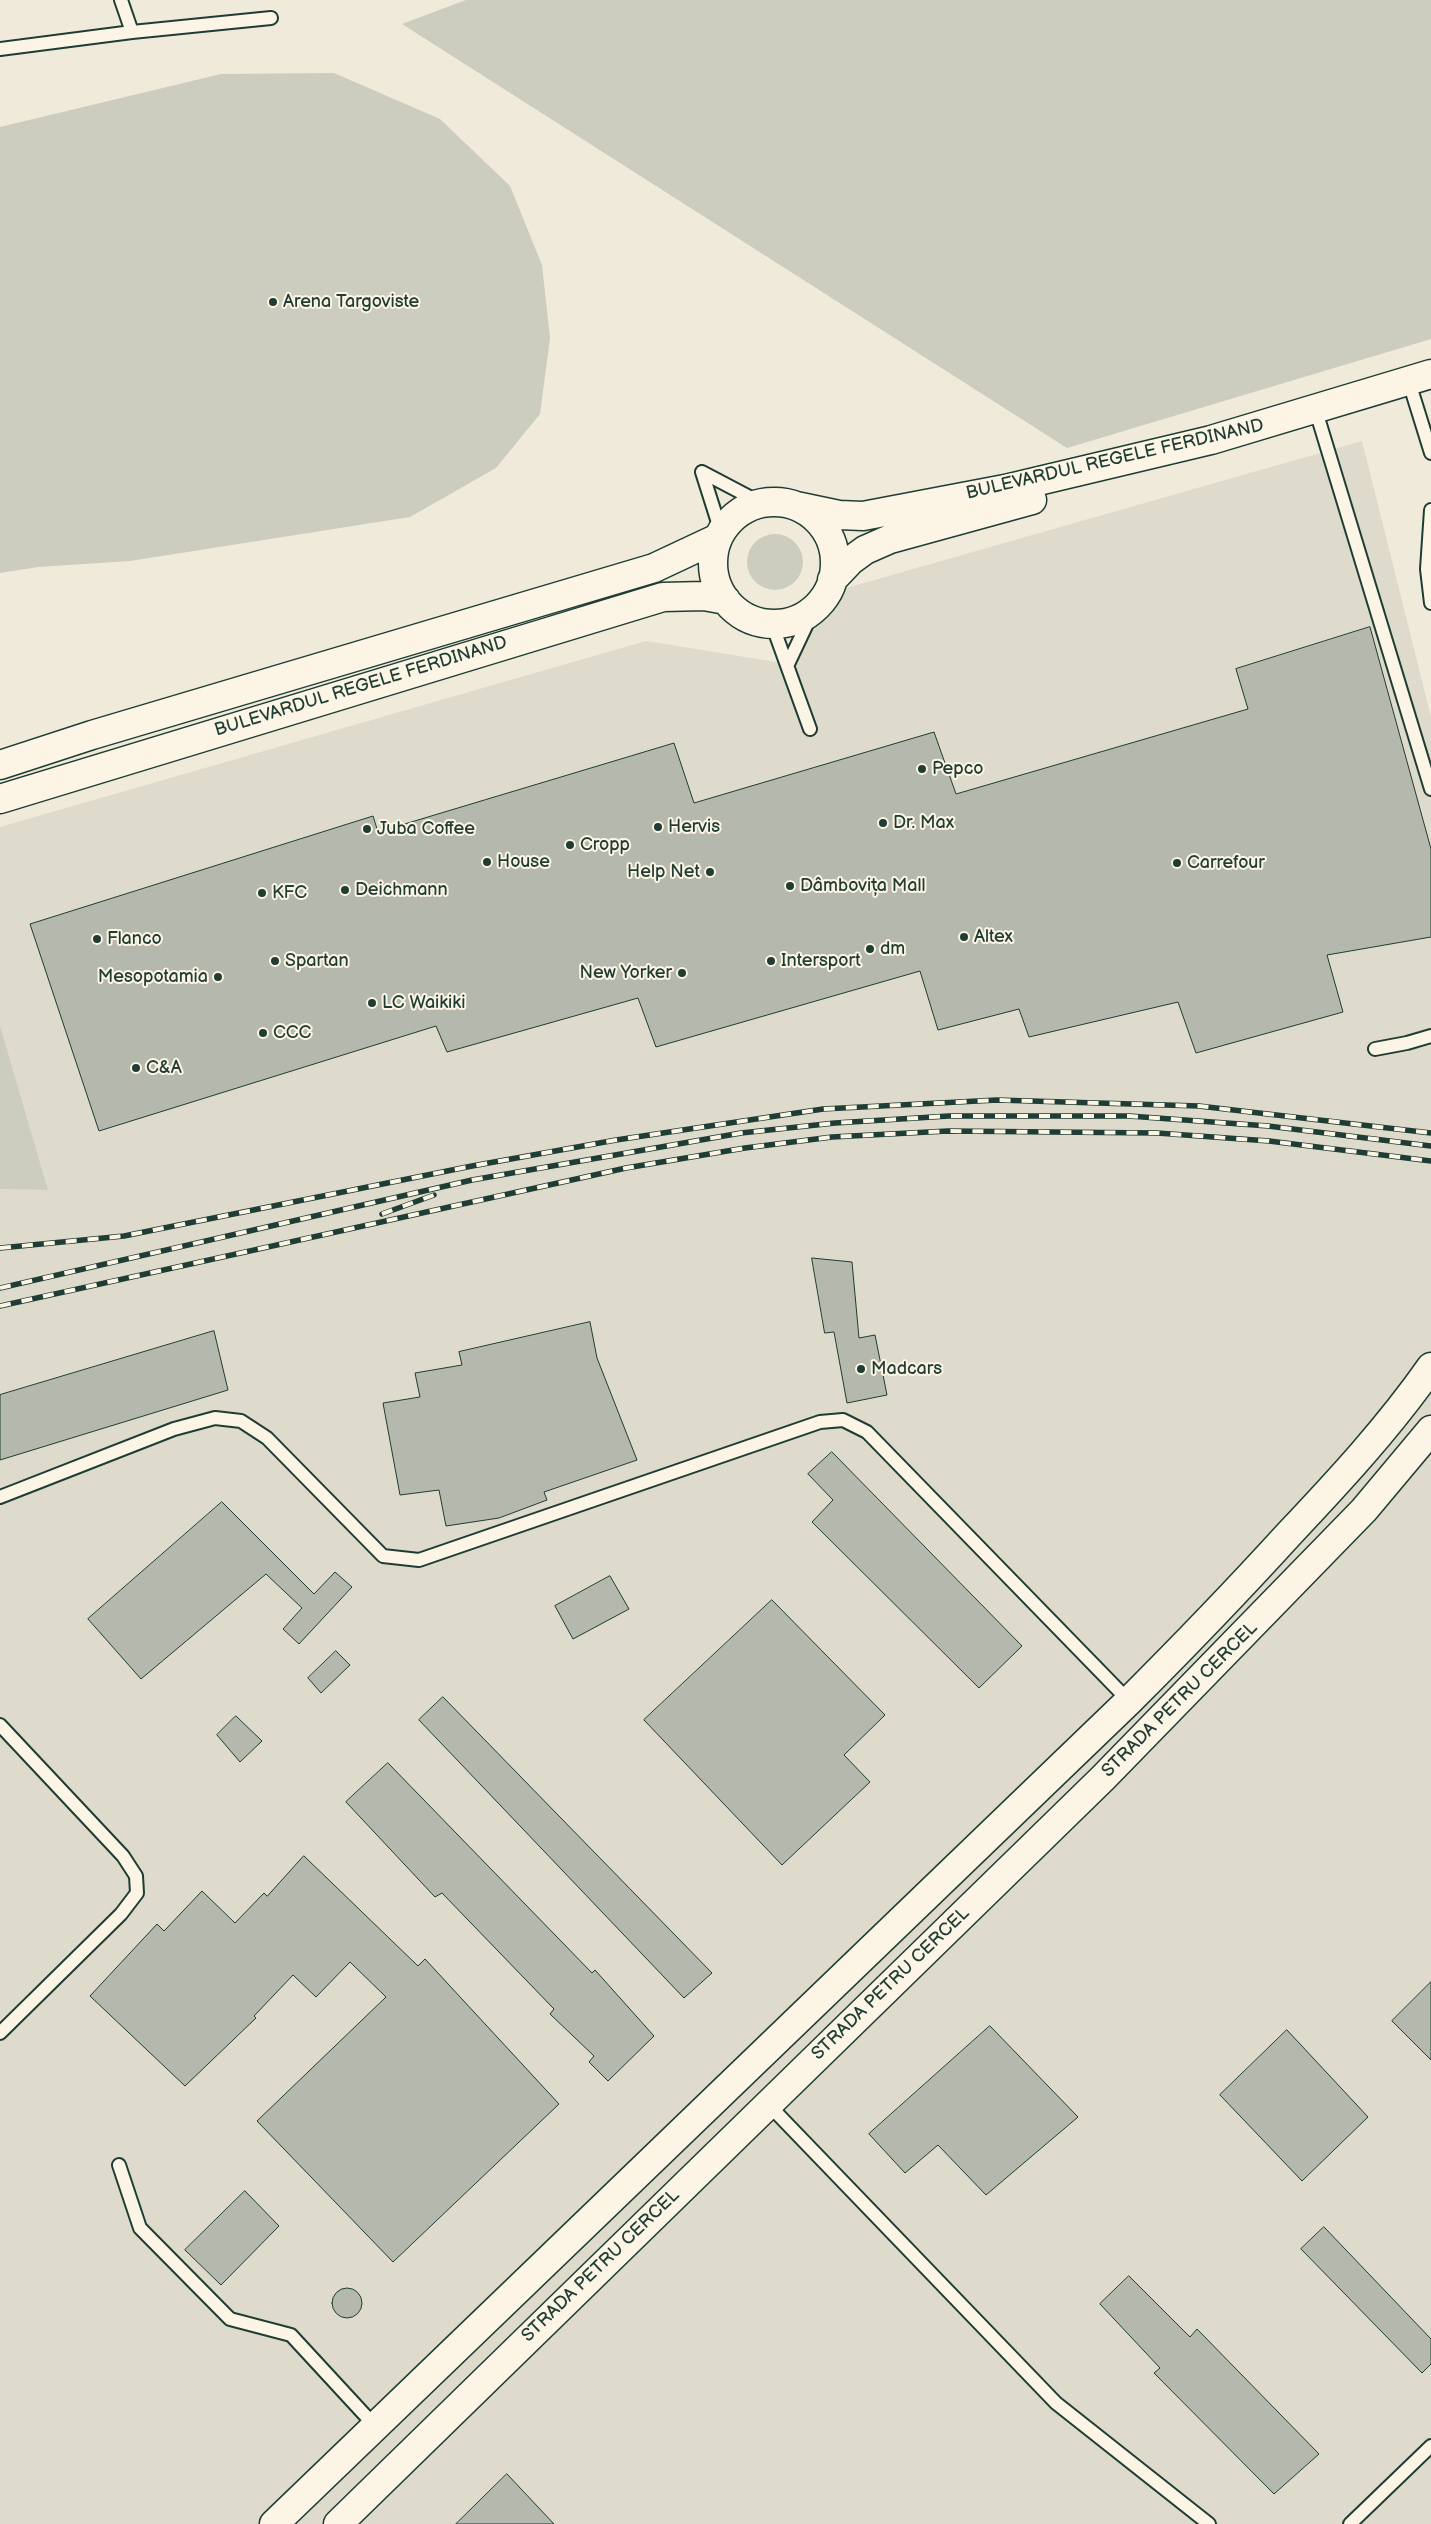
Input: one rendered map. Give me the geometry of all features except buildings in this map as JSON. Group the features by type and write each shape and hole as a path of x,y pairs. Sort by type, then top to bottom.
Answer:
{"main road":[{"name":"BULEVARDUL REGELE FERDINAND","path":"1422,392 890,539 865,550 850,561 832,580 825,595 815,607 795,619 772,624 747,617 726,600 717,585 712,566 720,535 729,522 744,510 761,503 779,502 828,513 863,516 1005,488 1211,440 1431,374"},
{"name":"BULEVARDUL REGELE FERDINAND","path":"796,506 811,514 825,529 833,554 832,580"},
{"name":"BULEVARDUL REGELE FERDINAND","path":"0,765 92,735 663,565 720,535"},
{"name":"BULEVARDUL REGELE FERDINAND","path":"0,799 204,735 663,597 704,596 726,600"},
{"name":"STRADA PETRU CERCEL","path":"274,2524 1130,1701 1212,1618 1334,1487 1377,1437 1431,1367"},
{"name":"STRADA PETRU CERCEL","path":"338,2524 1103,1778 1364,1510 1431,1430"},
{"path":"741,2075 768,2104"}],"lane":[{"path":"121,0 132,32"},
{"path":"0,49 132,32 271,18"},
{"path":"1422,392 1431,453"},
{"path":"1319,421 1431,789"},
{"path":"720,535 702,472 761,503"},
{"path":"1431,510 1428,569 1431,598"},
{"path":"788,664 815,607"},
{"path":"772,624 810,729"},
{"path":"1374,1048 1407,1044 1431,1036"},
{"path":"0,1497 174,1429 215,1418 241,1421 267,1438 383,1556 419,1560 820,1422 843,1420 867,1432 1130,1701"},
{"path":"0,1725 123,1856 136,1876 137,1893 121,1914 0,2033"},
{"path":"768,2104 1056,2403 1209,2524"},
{"path":"119,2165 140,2228 230,2320 291,2334 375,2426"},
{"path":"1350,2524 1431,2446"}],"shaded area":[{"path":"466,0 1431,0 1431,339 1067,448 402,24"},
{"name":"Arena Targoviste","path":"334,73 440,119 510,186 542,265 550,338 540,414 496,468 410,517 130,561 38,567 0,573 0,127 221,74"},
{"path":"1362,441 1431,717 1431,2524 0,2524 0,1189 48,1190 0,1025 0,827 646,641 788,664 843,589"},
{"path":"769,534 781,534 791,538 799,546 803,562 799,578 791,586 781,590 769,590 759,586 751,578 747,568 747,556 751,546 759,538"},
{"path":"0,1025 48,1190 0,1189"}],"railway":[{"path":"0,1248 124,1236 472,1166 616,1140 823,1109 997,1100 1199,1106 1431,1133"},
{"path":"0,1288 472,1180 741,1133 835,1123 949,1116 1129,1116 1268,1126 1431,1146"},
{"path":"0,1306 626,1168 745,1148 832,1137 948,1131 1157,1133 1269,1141 1431,1161"},
{"path":"382,1214 434,1195"}],"place":[{"name":"Arena Targoviste","path":"273,302"},
{"name":"Pepco","path":"922,769"},
{"name":"Dr. Max","path":"883,823"},
{"name":"Hervis","path":"658,827"},
{"name":"Juba Coffee","path":"367,829"},
{"name":"Cropp","path":"570,845"},
{"name":"House","path":"487,862"},
{"name":"Carrefour","path":"1177,863"},
{"name":"Help Net","path":"710,872"},
{"name":"Dâmbovița Mall","path":"790,886"},
{"name":"Deichmann","path":"345,890"},
{"name":"KFC","path":"262,893"},
{"name":"Altex","path":"964,937"},
{"name":"Flanco","path":"97,939"},
{"name":"dm","path":"870,949"},
{"name":"Spartan","path":"275,961"},
{"name":"Intersport","path":"771,961"},
{"name":"New Yorker","path":"682,973"},
{"name":"Mesopotamia","path":"218,977"},
{"name":"LC Waikiki","path":"372,1003"},
{"name":"CCC","path":"263,1033"},
{"name":"C&A","path":"136,1068"},
{"name":"Madcars","path":"861,1369"}]}
